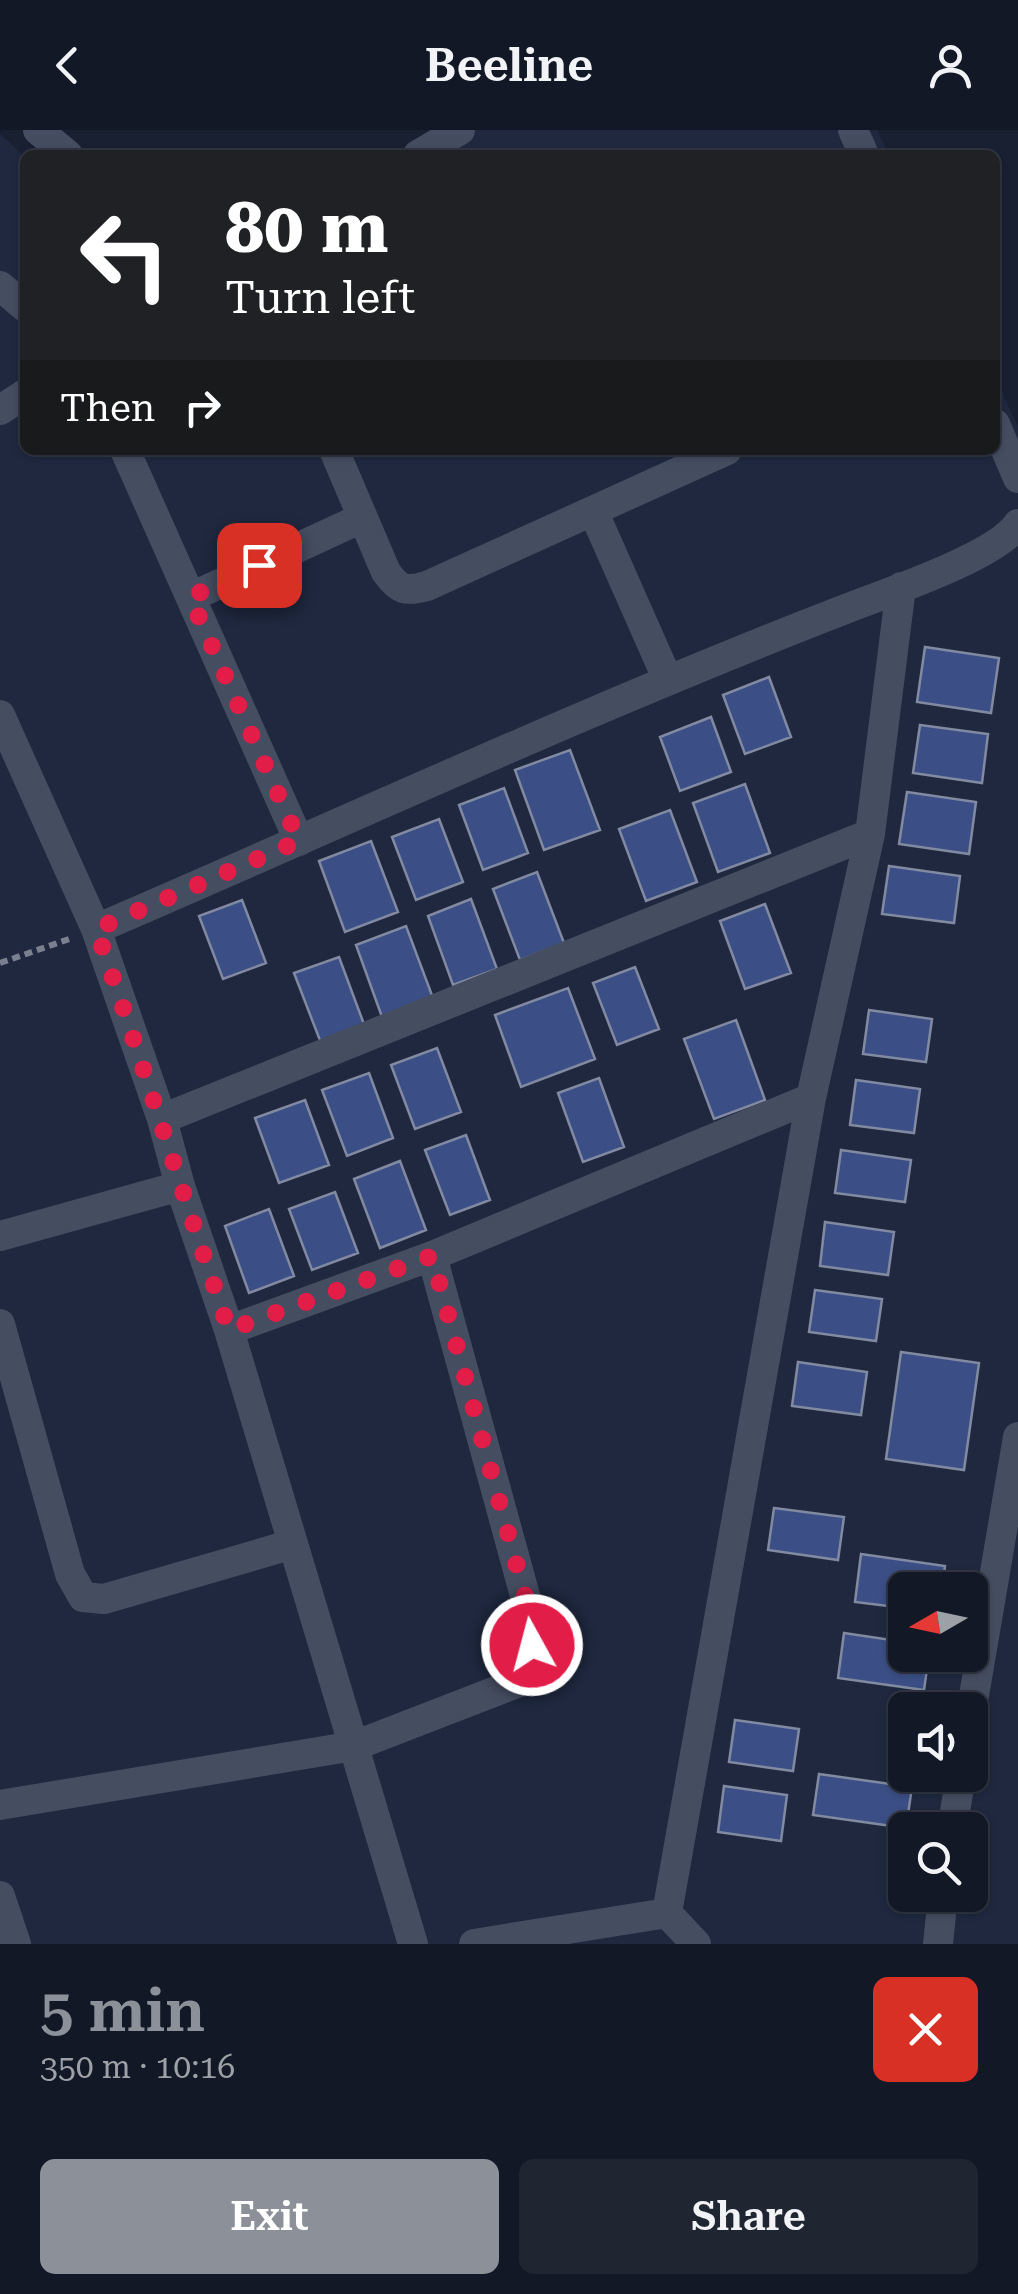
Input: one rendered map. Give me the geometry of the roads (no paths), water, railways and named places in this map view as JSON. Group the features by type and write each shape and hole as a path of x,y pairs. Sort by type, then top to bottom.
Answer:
{"street":[{"path":"38,130 62,150"},
{"path":"430,150 460,130"},
{"path":"0,286 20,304"},
{"path":"1000,436 1018,478"},
{"path":"127,455 299,841"},
{"path":"336,455 386,572 397,587 408,591 427,586 716,455"},
{"path":"594,512 667,678"},
{"path":"190,597 362,518"},
{"path":"96,929 667,678 990,548 1018,524"},
{"path":"667,1914 811,1098 870,834 900,587"},
{"path":"0,716 96,929 162,1118 414,1944"},
{"path":"162,1118 870,834"},
{"path":"229,1330 432,1256 811,1098"},
{"path":"0,1236 180,1186"},
{"path":"0,1805 354,1746 522,1681 530,1661 530,1614 432,1256"},
{"path":"0,1324 70,1574 83,1597 104,1599 293,1544"},
{"path":"975,1692 1018,1437"},
{"path":"0,1896 16,1944"},
{"path":"939,1943 941,1912"},
{"path":"474,1944 667,1914"},
{"path":"667,1914 696,1944"}]}
